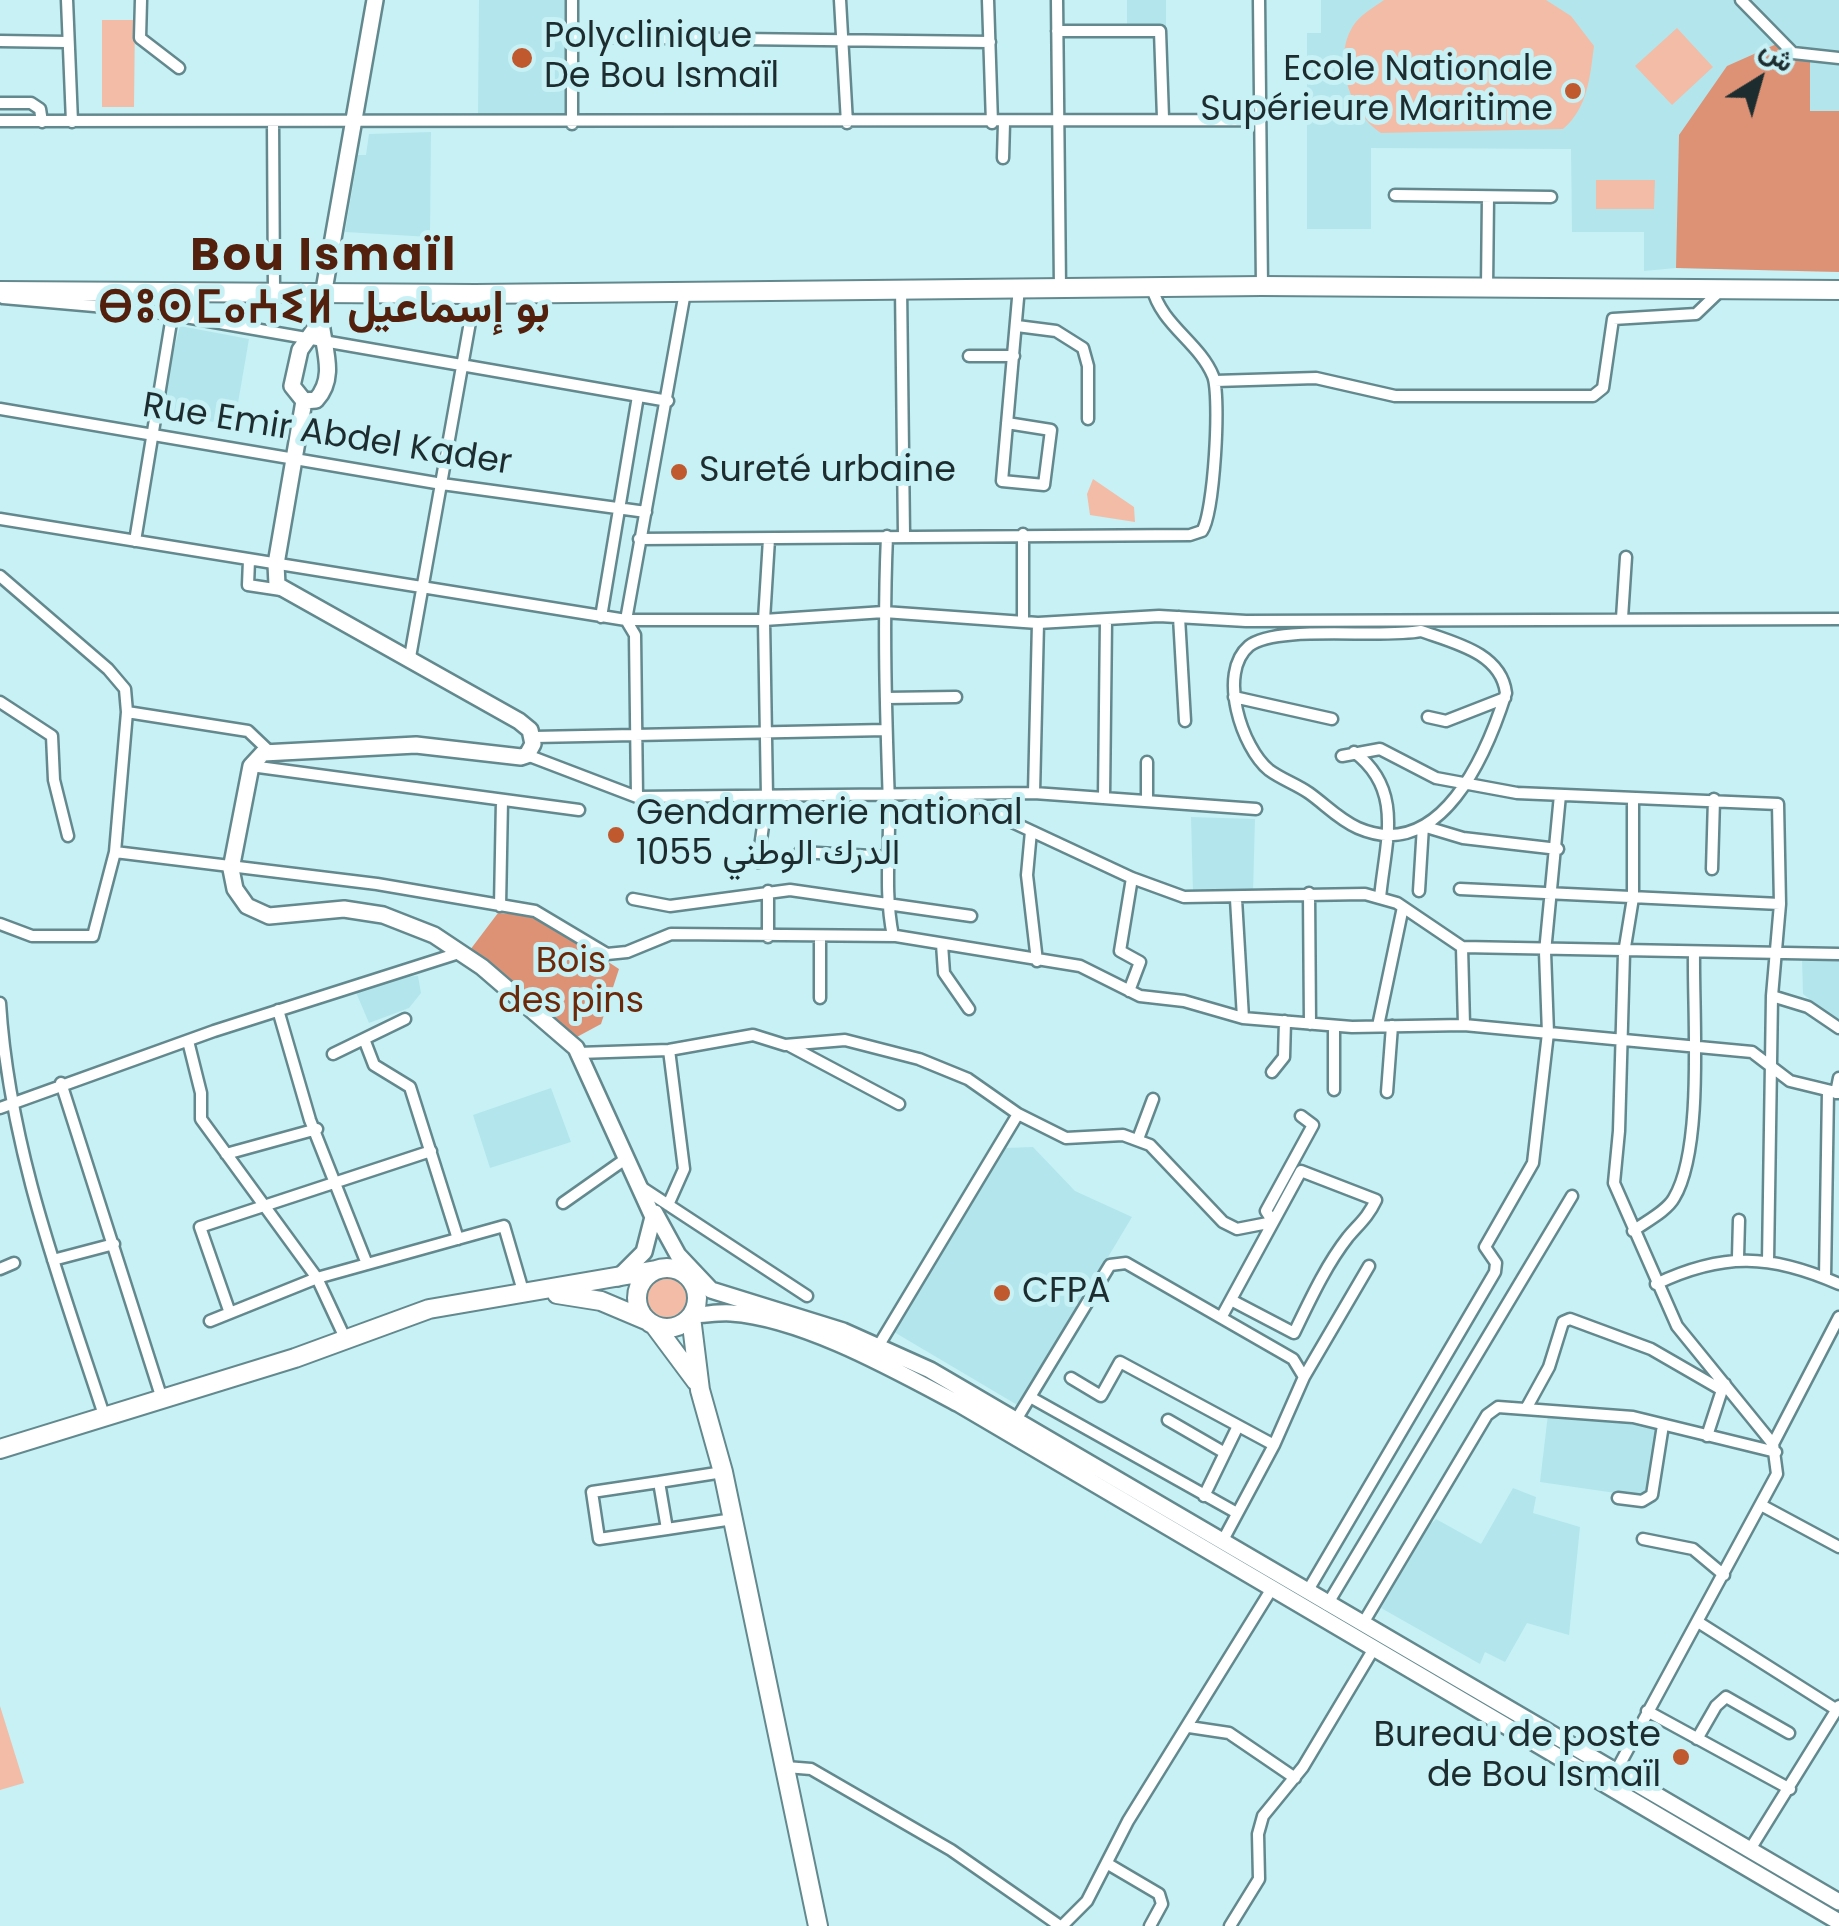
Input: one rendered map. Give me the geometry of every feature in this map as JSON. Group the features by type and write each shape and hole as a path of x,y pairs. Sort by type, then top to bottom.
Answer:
{"main road":[{"path":"304,401 316,400 324,388 327,343 319,322 374,0"},
{"path":"0,294 274,290 475,294 901,286 1839,290"},
{"path":"319,322 306,339 292,386 304,401 274,581 282,590 410,657 519,721 534,737 528,756 416,745 269,750 250,766 231,869 240,896 262,915 364,911 409,924 462,952 568,1038 578,1053 624,1160 696,1292 691,1316 700,1390 723,1472 818,1926"},
{"path":"640,1190 654,1222 644,1252 647,1274 637,1297 700,1390"},
{"path":"618,1278 644,1252"},
{"path":"678,1256 711,1290"},
{"path":"0,1449 105,1418 429,1309 673,1269 711,1290 879,1345 1016,1420 1327,1606 1839,1902"},
{"path":"524,1291 592,1298 652,1324 672,1328 691,1316 728,1313 764,1320 909,1377 1839,1922"}],"street":[{"path":"67,0 72,122"},
{"path":"142,0 140,38 179,68"},
{"path":"572,0 572,124"},
{"path":"840,0 847,123"},
{"path":"988,0 1003,158"},
{"path":"1056,0 1060,287"},
{"path":"1258,0 1262,286"},
{"path":"1740,0 1793,54 1839,58"},
{"path":"1058,31 1160,31 1163,118"},
{"path":"571,37 990,42"},
{"path":"0,42 67,42"},
{"path":"0,104 31,104 40,110 42,122"},
{"path":"0,122 1259,120"},
{"path":"273,122 274,290"},
{"path":"1395,196 1551,198"},
{"path":"1487,288 1488,197"},
{"path":"901,286 904,535"},
{"path":"1007,423 1051,430 1044,485 1002,481 1007,423 1014,356 1019,287"},
{"path":"639,538 1190,535 1202,531 1213,494 1215,381 1157,308 1152,287"},
{"path":"135,540 172,316 169,290"},
{"path":"1215,381 1316,378 1394,396 1593,396 1603,388 1609,328 1616,316 1696,314 1721,290"},
{"path":"637,797 635,635 626,620 685,292"},
{"path":"0,294 172,316 668,401"},
{"path":"410,657 475,294"},
{"path":"1016,326 1056,332 1083,348 1088,366 1088,418"},
{"path":"969,356 1014,356"},
{"path":"601,618 616,509 638,396"},
{"name":"Rue Emir Abdel Kader","path":"0,409 442,484 646,512"},
{"path":"0,519 626,620 764,620 884,612 1023,622 1179,616 1382,621 1839,619"},
{"path":"1023,622 1024,534"},
{"path":"887,536 887,906 893,936"},
{"path":"758,862 767,798 764,620 769,539"},
{"path":"1622,618 1626,557"},
{"path":"249,560 248,585 282,590"},
{"path":"0,576 108,669 125,688 127,712 115,852 93,936 32,936 0,924"},
{"path":"1179,616 1185,721"},
{"path":"1104,798 1106,620"},
{"path":"1382,621 1382,636"},
{"path":"1034,793 1038,622"},
{"path":"1421,631 1478,653 1500,670 1505,698 1465,786 1442,813 1423,826 1386,835 1361,830 1333,815 1311,794 1269,770 1247,738 1234,697 1241,658 1249,646 1264,640 1307,634 1382,636 1421,631"},
{"path":"886,698 956,697"},
{"path":"1234,697 1332,720"},
{"path":"1428,718 1446,721 1505,698"},
{"path":"0,702 52,736 54,780 68,836"},
{"path":"127,712 248,730 269,750"},
{"path":"534,737 886,730"},
{"path":"1380,898 1390,806 1374,767 1348,754 1380,749 1436,778 1465,786 1560,795 1778,804 1780,904 1772,996 1774,1070 1768,1262"},
{"path":"528,756 637,797 1034,793 1256,809"},
{"path":"1147,800 1148,762"},
{"path":"250,766 579,810"},
{"path":"952,794 1132,878 1184,896 1236,899 1309,893 1380,898 1403,907 1462,947 1545,952 1839,954"},
{"path":"1306,1592 1495,1272 1496,1263 1485,1246 1533,1164 1548,1033 1545,952 1558,849 1560,795"},
{"path":"1633,798 1633,898 1624,953 1614,1183 1677,1326 1774,1448"},
{"path":"500,906 502,800"},
{"path":"1712,869 1714,800"},
{"path":"1423,826 1463,838 1558,849"},
{"path":"1418,890 1423,826"},
{"path":"1032,831 1027,875 1036,961"},
{"path":"115,852 377,884 538,911 607,954 627,952 671,934 893,936 1090,969 1129,991 1243,1018 1334,1026 1464,1025 1752,1052 1802,1086 1834,1092"},
{"path":"800,852 890,857"},
{"path":"1129,991 1140,962 1120,950 1132,878"},
{"path":"1460,889 1780,904"},
{"path":"633,899 670,906 790,890 971,916"},
{"path":"768,891 768,936"},
{"path":"1309,893 1310,1024"},
{"path":"1236,899 1243,1018"},
{"path":"1378,1026 1403,907"},
{"path":"624,936 639,945"},
{"path":"820,937 820,998"},
{"path":"942,944 944,972 968,1009"},
{"path":"1462,947 1464,1025"},
{"path":"5,1106 61,1083 462,952"},
{"path":"1632,1231 1673,1202 1683,1178 1692,1104 1694,954"},
{"path":"1772,996 1808,1007 1839,1028"},
{"path":"0,1002 5,1106 105,1418"},
{"path":"278,1010 310,1120 317,1129 367,1264"},
{"path":"333,1054 405,1019"},
{"path":"1272,1072 1284,1057 1285,1022"},
{"path":"1334,1026 1334,1090"},
{"path":"1387,1092 1392,1026"},
{"path":"578,1053 669,1050 753,1035 788,1045 899,1104"},
{"path":"364,1039 374,1065 410,1088 458,1240"},
{"path":"788,1045 845,1040 919,1060 968,1079 1018,1114 1066,1138 1123,1135 1138,1139 1161,1154 1223,1222 1237,1228 1273,1222"},
{"path":"188,1041 202,1093 201,1119 317,1278 345,1338"},
{"path":"668,1205 684,1169 669,1050"},
{"path":"1824,1278 1834,1092 1839,1078"},
{"path":"61,1083 162,1399"},
{"path":"1138,1139 1153,1099"},
{"path":"879,1345 1018,1114"},
{"path":"1273,1222 1266,1211 1313,1125 1301,1116"},
{"path":"226,1154 317,1129"},
{"path":"230,1314 200,1228 431,1151"},
{"path":"563,1203 624,1160"},
{"path":"1222,1316 1301,1171 1376,1200 1364,1225 1350,1234 1320,1279 1294,1332 1231,1300"},
{"path":"640,1190 807,1296"},
{"path":"1327,1606 1572,1196"},
{"path":"1738,1258 1739,1220"},
{"path":"210,1321 317,1278 504,1226 524,1291"},
{"path":"53,1260 114,1244"},
{"path":"1656,1284 1696,1265 1738,1258 1768,1262 1839,1284"},
{"path":"0,1269 14,1263"},
{"path":"1016,1420 1110,1264 1126,1263 1222,1316 1294,1358 1304,1377"},
{"path":"1222,1542 1274,1445 1304,1377 1369,1266"},
{"path":"1615,1773 1777,1474 1774,1448 1810,1366 1826,1346 1839,1317"},
{"path":"1528,1406 1549,1367 1563,1322 1570,1319 1651,1349 1724,1387"},
{"path":"1826,1346 1839,1352"},
{"path":"1070,1378 1101,1396 1120,1362 1274,1445"},
{"path":"1707,1436 1724,1387"},
{"path":"1030,1397 1238,1513"},
{"path":"1362,1625 1487,1414 1498,1406 1633,1417 1774,1448"},
{"path":"1168,1420 1225,1453"},
{"path":"1618,1498 1642,1502 1652,1495 1663,1425"},
{"path":"1204,1496 1238,1426"},
{"path":"723,1472 592,1492 599,1539 733,1519"},
{"path":"660,1482 667,1529"},
{"path":"1761,1505 1839,1547"},
{"path":"1643,1539 1693,1549 1724,1574"},
{"path":"786,1767 811,1769 951,1850 1061,1926 1082,1909 1128,1821 1271,1590"},
{"path":"1698,1622 1838,1708 1750,1851"},
{"path":"1230,1926 1258,1879 1257,1843 1263,1816 1294,1778 1374,1650"},
{"path":"1697,1739 1716,1706 1726,1697 1789,1733"},
{"path":"1647,1710 1790,1789"},
{"path":"1189,1727 1230,1733 1294,1778"},
{"path":"1108,1864 1159,1894 1162,1904 1150,1926"}],"shaded area":[{"name":"Polyclinique De Bou Ismaïl","path":"479,0 566,0 565,116 478,116"},
{"path":"1127,0 1166,0 1166,35 1127,35"},
{"name":"Ecole Nationale Supérieure Maritime","path":"1321,0 1839,0 1839,272 1676,268 1644,271 1644,232 1572,232 1571,149 1371,148 1371,229 1307,229 1307,33 1321,33"},
{"path":"1384,0 1546,0 1571,16 1594,46 1578,111 1563,129 1381,133 1353,99 1344,54 1356,22"},
{"path":"102,20 135,20 134,107 102,107"},
{"path":"1677,28 1713,67 1672,105 1635,66"},
{"path":"431,132 430,237 345,232 358,155 366,155 369,134"},
{"path":"1596,180 1655,180 1654,209 1596,209"},
{"path":"180,326 249,339 234,426 158,411"},
{"path":"1093,479 1134,507 1135,522 1090,515 1087,494"},
{"path":"1191,817 1255,819 1253,893 1193,893"},
{"path":"1802,958 1839,960 1839,1022 1803,994"},
{"path":"418,976 421,993 409,1008 369,1023 355,990 395,977"},
{"path":"551,1088 571,1142 490,1168 473,1115"},
{"name":"CFPA","path":"1033,1147 1075,1191 1132,1217 1019,1406 894,1332 1005,1148"},
{"path":"668,1276 684,1282 690,1298 684,1314 668,1320 652,1314 646,1298 652,1282"},
{"path":"1548,1414 1659,1426 1651,1491 1643,1497 1540,1482"},
{"path":"1513,1488 1536,1497 1533,1513 1580,1527 1569,1635 1527,1623 1505,1662 1485,1652 1480,1664 1381,1608 1436,1519 1481,1544"},
{"path":"0,1706 24,1783 0,1790"}],"green space":[{"path":"1781,42 1810,61 1810,111 1839,111 1839,272 1676,268 1679,135 1727,66"},
{"name":"Bois des pins","path":"498,913 538,916 619,969 601,1024 575,1038 470,950"}],"place":[{"name":"Polyclinique De Bou Ismaïl","path":"522,58"},
{"name":"Ecole Nationale Supérieure Maritime","path":"1573,91"},
{"name":"Sureté urbaine","path":"679,472"},
{"name":"Gendarmerie national 1055 الدرك الوطني","path":"616,835"},
{"name":"CFPA","path":"1002,1293"},
{"name":"Bureau de poste de Bou Ismaïl","path":"1681,1757"}],"district":[{"name":"Bou Ismaïl ⴱⵓⵙⵎⴰⵄⵉⵍ بو إسماعيل","path":"324,285"}]}
